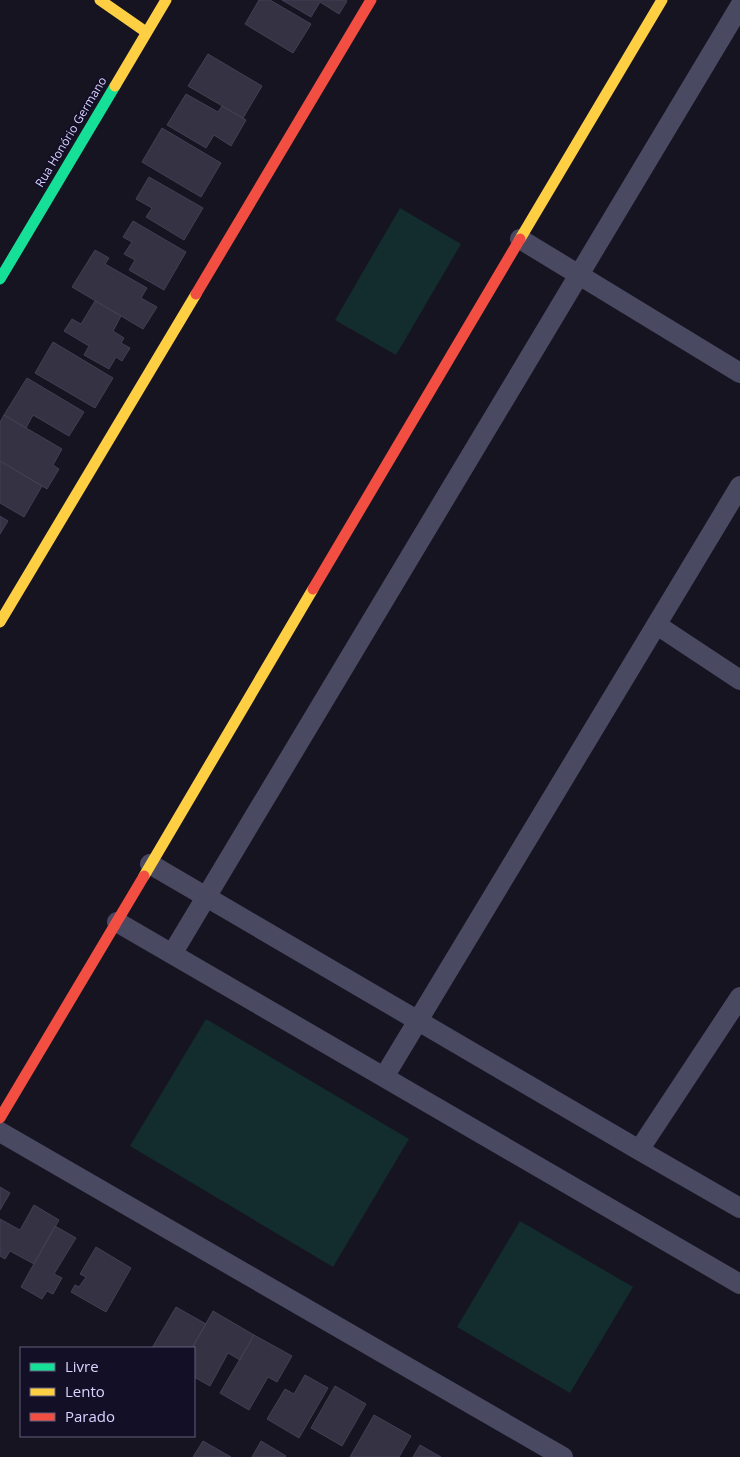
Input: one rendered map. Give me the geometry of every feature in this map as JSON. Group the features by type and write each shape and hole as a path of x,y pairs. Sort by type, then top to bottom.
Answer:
{"street":[{"path":"100,0 146,32"},
{"name":"Rua Honório Germano","path":"0,279 166,0"},
{"path":"0,622 371,0"},
{"path":"0,1118 662,0"},
{"path":"172,954 740,6"},
{"path":"520,239 740,373"},
{"path":"384,1077 740,486"},
{"path":"657,625 740,680"},
{"path":"150,864 740,1208"},
{"path":"117,922 740,1284"},
{"path":"638,1150 740,997"},
{"path":"0,1132 563,1457"}],"green space":[{"path":"400,208 461,244 396,355 335,320"},
{"path":"206,1019 409,1139 333,1267 130,1146"},
{"path":"520,1221 633,1287 570,1393 457,1327"}],"building":[{"path":"259,0 270,0 311,24 293,53 245,24"},
{"path":"282,0 347,1 339,14 320,2 311,17"},
{"path":"208,54 262,86 243,118 188,86"},
{"path":"186,94 218,112 222,106 246,120 231,146 214,135 206,148 167,125"},
{"path":"162,128 221,163 201,197 142,162"},
{"path":"149,177 203,208 184,240 146,217 152,208 136,199"},
{"path":"133,221 186,252 164,290 129,270 135,260 124,254 132,242 123,237"},
{"path":"95,250 109,258 105,264 147,288 141,298 157,307 143,329 72,287"},
{"path":"95,301 121,316 113,331 124,338 121,343 130,348 122,361 116,357 109,369 84,355 89,346 64,331 72,319 81,324"},
{"path":"53,342 113,378 95,408 35,373"},
{"path":"27,378 84,412 69,436 33,415 26,428 4,415"},
{"path":"4,415 62,449 53,465 59,469 47,489 0,461 0,422"},
{"path":"0,461 42,486 24,517 0,503"},
{"path":"0,516 8,521 0,534"},
{"path":"0,1187 10,1193 0,1210"},
{"path":"34,1205 59,1220 34,1264 10,1251 5,1259 0,1256 0,1219 20,1230"},
{"path":"55,1226 76,1238 54,1274 62,1278 53,1294 47,1291 42,1299 21,1287"},
{"path":"96,1247 131,1268 106,1312 71,1292 75,1285 79,1287 86,1277 80,1274"},
{"path":"176,1307 206,1324 193,1347 153,1347"},
{"path":"213,1311 254,1335 240,1360 228,1353 210,1386 195,1378 195,1347 193,1347"},
{"path":"254,1335 292,1356 277,1382 268,1377 249,1410 220,1393"},
{"path":"305,1375 328,1388 299,1438 267,1419 285,1389 294,1394"},
{"path":"335,1386 366,1404 342,1446 311,1428"},
{"path":"374,1415 411,1436 399,1457 350,1457"},
{"path":"203,1441 231,1457 193,1457"},
{"path":"261,1441 286,1456 252,1457"},
{"path":"420,1445 441,1457 413,1457"}],"traffic: fast":[{"path":"0,279 115,86"}],"traffic: slow":[{"path":"100,0 146,32"},
{"path":"115,86 166,0"},
{"path":"520,239 662,0"},
{"path":"0,622 196,294"},
{"path":"144,876 313,589"}],"traffic: jam":[{"path":"196,294 371,0"},
{"path":"313,589 520,239"},
{"path":"0,1118 144,876"}]}
